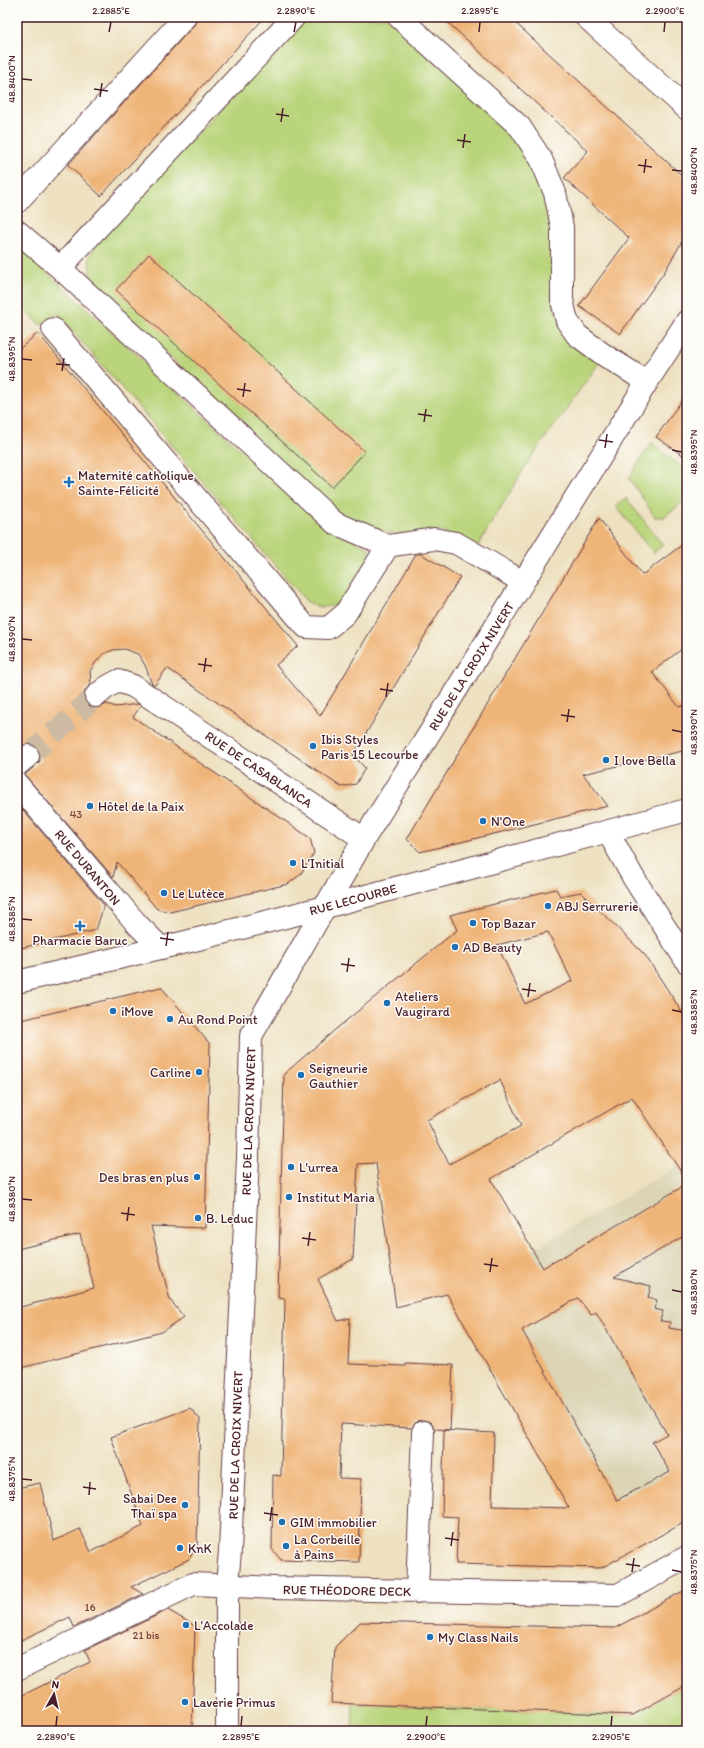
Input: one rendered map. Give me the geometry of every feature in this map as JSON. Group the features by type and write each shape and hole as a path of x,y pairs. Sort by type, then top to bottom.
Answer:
{"street":[{"path":"17,202 185,17"},
{"path":"60,268 294,17"},
{"path":"399,17 520,127 541,159 555,193 562,227 562,300 567,321 577,335 604,355 647,382"},
{"path":"586,17 687,109"},
{"path":"17,231 60,268 335,523 388,546 434,539 456,543 523,582"},
{"name":"RUE DE LA CROIX NIVERT","path":"227,1731 227,1584 230,1551 246,1190 251,1036 364,839 647,382 687,322"},
{"path":"53,330 306,627 328,628 345,614 388,546"},
{"name":"RUE DE CASABLANCA","path":"96,696 107,687 118,682 133,686 364,839"},
{"name":"RUE DURANTON","path":"17,784 137,924 161,948"},
{"name":"RUE LECOURBE","path":"17,982 325,907 687,810"},
{"path":"608,832 633,877 687,962"},
{"path":"417,1592 424,1432"},
{"name":"RUE THÉODORE DECK","path":"17,1669 193,1584 227,1584 275,1588 417,1592 618,1595 687,1557"}],"shaded area":[{"path":"687,1161 687,1521 603,1567 588,1541 560,1463 547,1470 396,1204 532,1250"}],"green space":[{"path":"304,17 387,17 509,129 521,144 543,187 553,243 554,309 599,363 526,465 478,546 441,531 394,534 361,526 337,513 91,283 89,259 94,247"},
{"path":"17,245 319,522 368,548 371,554 341,602 332,606 321,607 306,601 57,313 40,325 17,299"},
{"path":"651,443 687,471 687,499 664,517 655,517 629,478"},
{"path":"626,498 663,545 653,553 616,506"},
{"path":"687,1685 687,1731 352,1731 353,1704 633,1715"}],"building":[{"path":"199,17 265,17 101,196 68,165 194,25"},
{"path":"442,17 509,17 687,180 687,233 665,271 620,334 579,306 629,238 564,178 588,151"},
{"path":"149,254 365,452 332,487 116,290"},
{"path":"38,333 298,646 276,665 320,716 416,554 421,554 460,577 353,755 365,768 356,784 341,787 167,668 155,685 152,684 145,665 138,654 124,649 113,650 103,654 90,671 91,684 84,692 84,698 91,708 98,708 107,704 116,707 138,704 141,706 133,717 310,838 314,853 300,875 288,884 170,912 157,909 117,862 113,877 25,775 40,761 40,754 37,748 32,744 26,744 17,749 17,351"},
{"path":"687,393 687,458 656,437"},
{"path":"599,518 642,575 687,541 687,645 652,672 679,707 687,705 687,750 583,774 608,806 420,852 407,839"},
{"path":"17,803 104,905 96,930 17,949"},
{"path":"556,889 560,896 581,892 645,955 687,1020 687,1181 632,1097 491,1179 543,1268 552,1262 551,1261 554,1262 687,1184 687,1234 614,1277 651,1286 648,1297 657,1300 654,1309 663,1311 660,1321 670,1322 669,1328 687,1331 687,1521 601,1568 456,1564 458,1517 442,1516 444,1430 494,1433 492,1506 569,1508 447,1294 396,1307 376,1163 358,1164 353,1259 318,1279 338,1321 350,1318 348,1364 405,1366 405,1363 453,1365 450,1430 435,1429 430,1422 424,1420 417,1421 412,1428 341,1424 339,1478 361,1479 359,1562 281,1560 272,1549 273,1475 281,1476 285,1299 278,1298 284,1074 336,1029 457,930 450,915","holes":["548,932 572,981 525,1004 497,945","500,1080 521,1126 449,1164 427,1120","578,1298 591,1315 596,1312 667,1434 652,1442 670,1472 617,1500 522,1330"]},
{"path":"161,987 210,1044 205,1228 151,1226 170,1300 184,1317 162,1332 17,1369 17,1308 94,1288 80,1234 17,1249 17,1021"},
{"path":"190,1408 200,1419 197,1546 189,1559 131,1587 143,1594 74,1627 70,1617 17,1642 17,1488 40,1483 54,1541 80,1529 91,1552 143,1526 111,1437"},
{"path":"687,1589 687,1685 633,1715 331,1703 335,1647 360,1622 615,1628"},
{"path":"168,1610 195,1626 192,1731 17,1731 17,1698 90,1662 85,1650"}],"tunnel":[{"path":"28,756 96,696"}],"place":[{"name":"Maternité catholique Sainte-Félicité","path":"69,482"},
{"name":"Ibis Styles Paris 15 Lecourbe","path":"313,746"},
{"name":"I love Bella","path":"606,760"},
{"name":"Hôtel de la Paix","path":"90,806"},
{"name":"N'One","path":"483,821"},
{"name":"L’Initial","path":"293,863"},
{"name":"Le Lutèce","path":"164,893"},
{"name":"ABJ Serrurerie","path":"548,906"},
{"name":"Top Bazar","path":"473,923"},
{"name":"Pharmacie Baruc","path":"80,926"},
{"name":"AD Beauty","path":"455,947"},
{"name":"Ateliers Vaugirard","path":"387,1003"},
{"name":"iMove","path":"113,1011"},
{"name":"Au Rond Point","path":"170,1019"},
{"name":"Carline","path":"199,1072"},
{"name":"Seigneurie Gauthier","path":"301,1075"},
{"name":"L'urrea","path":"291,1167"},
{"name":"Des bras en plus","path":"197,1177"},
{"name":"Institut Maria","path":"289,1197"},
{"name":"B. Leduc","path":"198,1218"},
{"name":"Sabai Dee Thaï spa","path":"185,1505"},
{"name":"GIM immobilier","path":"282,1522"},
{"name":"La Corbeille à Pains","path":"286,1546"},
{"name":"KnK","path":"180,1548"},
{"name":"L'Accolade","path":"186,1625"},
{"name":"My Class Nails","path":"430,1637"},
{"name":"Laverie Primus","path":"185,1702"}]}
